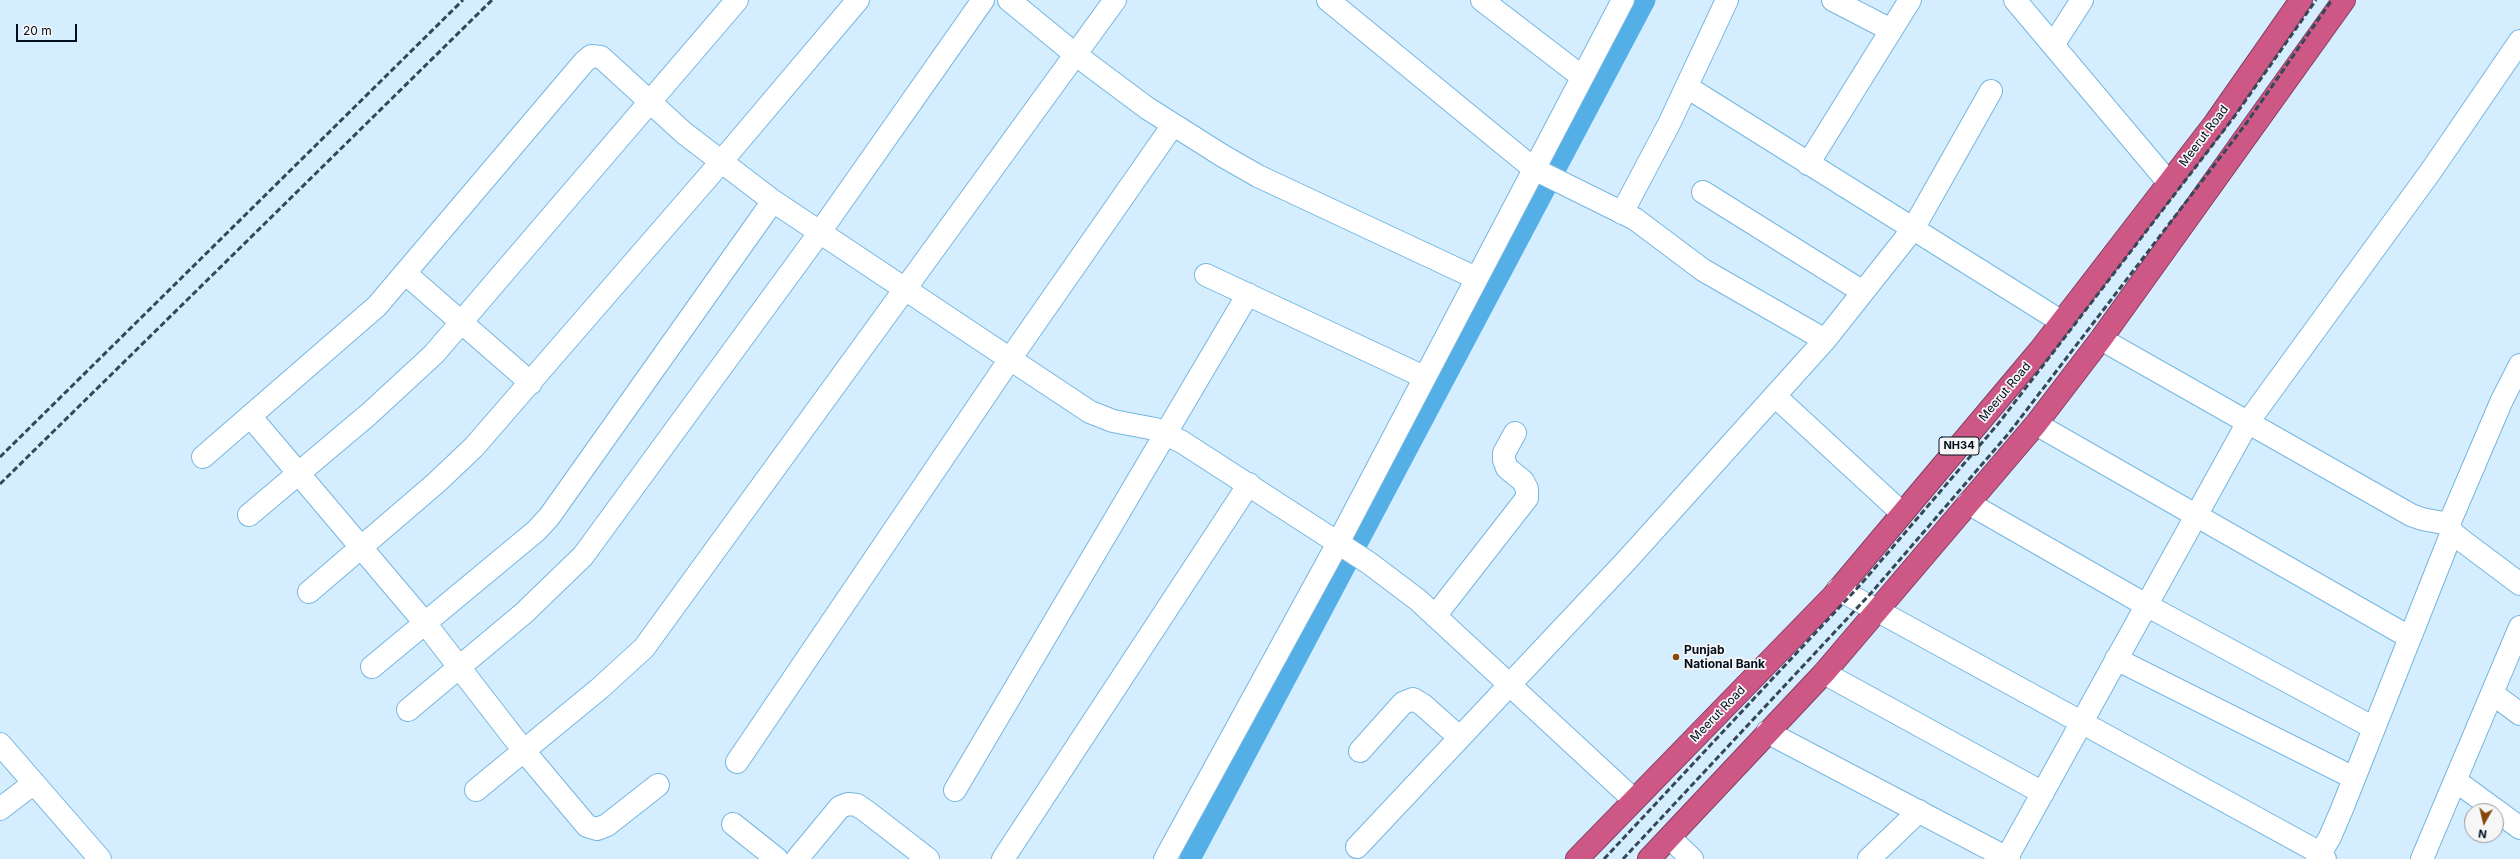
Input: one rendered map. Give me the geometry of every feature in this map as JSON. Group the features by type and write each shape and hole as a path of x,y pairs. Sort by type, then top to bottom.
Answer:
{"highway":[{"name":"Meerut Road","path":"1577,859 1838,589 2062,322 2215,123 2301,0"},
{"path":"1649,859 1824,673 2036,424 2101,339 2344,0"}],"street":[{"path":"249,515 299,474 412,376 462,323 737,0"},
{"path":"309,592 455,466 531,383 858,0"},
{"path":"408,710 535,603 583,556 820,232 983,0"},
{"path":"1008,0 1076,56 1173,125 1258,176 1476,278"},
{"path":"476,790 599,689 644,648 905,288 1076,56 1115,0"},
{"path":"1328,0 1546,176 1622,213 1648,228 1703,270 1825,340"},
{"path":"1482,0 1581,76"},
{"path":"1622,213 1687,87 1727,0"},
{"path":"1833,0 1891,30"},
{"path":"1808,164 1910,0"},
{"path":"2015,0 2169,182"},
{"path":"2053,45 2082,0"},
{"path":"1165,859 1342,546 1424,377 1476,278 1546,176 1581,76 1615,3"},
{"path":"1767,732 1919,811 2007,859 2195,515 2248,422 2431,171 2520,41"},
{"path":"203,457 363,319 406,274 591,56 601,57 608,61 650,102 721,162 773,201 1010,359 1103,418 1166,433 1249,484 1369,563 1435,616 1634,800"},
{"path":"1687,87 2062,322"},
{"path":"1357,847 1509,683 1627,560 1825,340 1912,229 1991,91"},
{"path":"737,762 1010,359 1173,125"},
{"path":"1703,192 1863,292"},
{"path":"372,667 536,531 549,517 773,201"},
{"path":"406,274 531,383"},
{"path":"1206,275 1424,377"},
{"path":"954,790 1248,294"},
{"path":"2101,339 2411,515 2450,528 2520,584"},
{"path":"1838,589 2081,722 2321,857 2374,728 2450,528 2519,372"},
{"path":"1775,396 1902,513"},
{"path":"250,416 425,623 458,668 524,751 587,826 597,829 607,825 658,785"},
{"path":"2036,424 2409,637"},
{"path":"1435,616 1527,498 1527,489 1523,481 1507,468 1504,460 1504,453 1515,433"},
{"path":"1003,859 1249,484"},
{"path":"1968,503 2146,605 2374,728"},
{"path":"2422,859 2520,627"},
{"path":"2116,659 2354,778"},
{"path":"1824,673 2043,793"},
{"path":"2493,694 2520,714"},
{"path":"1360,751 1403,703 1413,699 1423,705 1460,737"},
{"path":"0,744 34,783 91,856"},
{"path":"2456,781 2520,828"},
{"path":"0,810 34,783"},
{"path":"797,859 840,807 848,804 857,805 866,811 928,859"},
{"path":"1869,859 1919,811"},
{"path":"733,824 777,859"},
{"path":"1670,838 1692,859"}],"waterway":[{"path":"1190,859 1645,0"}],"railway":[{"path":"0,457 463,0"},
{"path":"0,484 492,0"},
{"path":"1604,859 1862,583 1998,424 2234,117 2316,0"},
{"path":"1623,859 1872,592 2009,433 2245,125 2332,0"}],"place":[{"name":"Punjab National Bank","path":"1676,657"}]}
